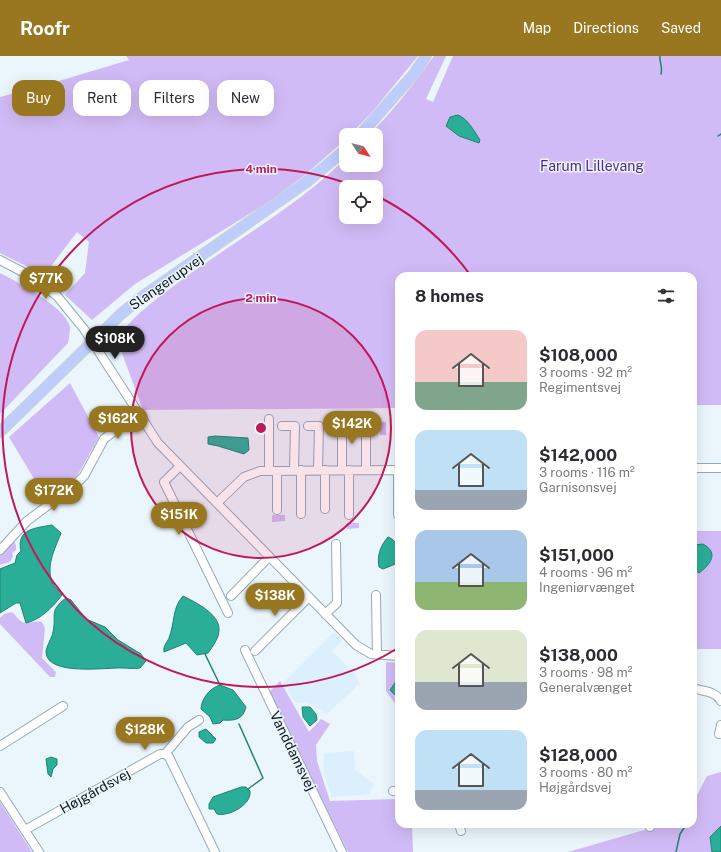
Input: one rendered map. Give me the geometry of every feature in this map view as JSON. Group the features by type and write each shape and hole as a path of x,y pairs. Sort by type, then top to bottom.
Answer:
{"main road":[{"path":"366,128 414,74 426,56"},
{"name":"Slangerupvej","path":"0,432 92,340 121,314 142,297 308,181 339,155"}],"street":[{"path":"0,260 34,278 48,289 81,324 137,413 158,443 309,597 361,649 377,655 395,656"},
{"path":"0,550 27,521 75,485 84,476 104,439 137,413"},
{"path":"366,418 366,470"},
{"path":"270,419 277,510"},
{"path":"342,419 349,515"},
{"path":"282,426 295,426 301,514"},
{"path":"308,426 318,426 325,509"},
{"path":"180,466 164,482 228,613"},
{"path":"697,468 721,468"},
{"path":"217,503 244,478 256,472 297,470 395,470"},
{"path":"326,614 337,603 336,544"},
{"path":"231,596 269,556"},
{"path":"376,595 377,655"},
{"path":"255,651 309,597"},
{"name":"Vanddamsvej","path":"245,650 342,852"},
{"path":"697,689 715,694 721,701"},
{"path":"0,746 63,706"},
{"name":"Højgårdsvej","path":"25,830 160,754 165,754 188,727 199,720"},
{"path":"719,734 721,725"},
{"path":"165,754 169,757 215,852"},
{"path":"0,792 39,852"}],"shaded area":[{"path":"458,115 465,119 480,140 479,143 459,136 446,126 450,117"},
{"path":"208,437 248,438 249,450 244,454 208,444"},
{"path":"52,525 61,533 50,566 51,579 54,586 62,595 46,612 36,619 26,623 20,603 16,603 0,613 0,569 15,563 17,555 21,551 21,538 24,534 39,527"},
{"path":"388,537 395,541 395,564 383,569 379,567 378,559 383,544"},
{"path":"703,544 708,547 712,555 710,562 699,573 697,572 697,545"},
{"path":"183,596 206,609 218,624 218,636 208,653 197,655 186,643 164,652 171,632 175,611"},
{"path":"66,598 71,600 86,619 105,627 118,640 141,654 146,661 140,668 67,668 56,665 49,660 46,652 53,632 55,610"},
{"path":"334,632 342,640 332,651 357,677 359,684 327,714 306,702 296,703 283,683"},
{"path":"395,683 395,695 390,690"},
{"path":"220,685 233,690 246,707 241,717 232,720 223,720 220,723 213,724 210,717 201,709 201,705 204,698 210,691 216,686"},
{"path":"302,707 310,707 316,714 317,720 310,726 303,717"},
{"path":"206,729 216,739 213,743 206,743 199,737 199,732"},
{"path":"354,751 355,770 374,784 369,794 332,797 323,772 324,753"},
{"path":"51,757 57,759 57,765 53,769 51,777 48,774 46,759"},
{"path":"241,787 246,787 250,791 250,796 238,809 227,814 217,814 214,809 209,809 209,804 213,797"},
{"path":"721,826 721,852 712,852 710,837"}],"green space":[{"path":"126,56 418,56 373,111 357,128 339,128 339,145 305,175 266,204 135,284 92,320 65,295 85,273 89,242 77,232 46,273 32,269 0,253 0,97 12,94 12,116 65,116 65,80 62,80 129,60"},
{"name":"Farum Lillevang","path":"434,56 446,56 426,99 433,102 453,56 721,56 721,405 697,405 697,272 395,272 395,408 143,410 117,340 122,332 145,308 163,294 286,208 339,165 339,172 383,172 383,128 376,128 395,107"},
{"path":"0,273 51,303 67,319 70,327 68,343 0,414"},
{"path":"70,383 99,437 77,476 68,485 46,499 9,437"},
{"path":"380,422 386,422 386,435 380,435"},
{"path":"272,515 285,515 285,521 272,522"},
{"path":"347,523 359,523 359,528 347,529"},
{"path":"697,531 721,531 721,649 697,649"},
{"path":"14,540 16,550 12,553 13,556 10,562 0,565 0,554"},
{"path":"12,612 24,623 42,622 45,628 42,658 56,672 55,677 50,677 0,624 0,618 4,614"},
{"path":"386,662 395,663 395,683 390,690 395,695 395,704 386,691"},
{"path":"280,681 309,732 321,719 330,724 316,745 317,761 330,801 395,799 395,828 412,828 413,852 348,852 269,692"},
{"path":"721,772 721,852 568,852 651,828 697,828 697,795 707,776"},
{"path":"0,802 32,852 0,852"}],"waterway":[{"path":"660,56 662,69 661,74"},
{"path":"205,654 220,685"},
{"path":"239,724 263,778 248,789"},
{"path":"676,852 680,834 684,828"}]}
